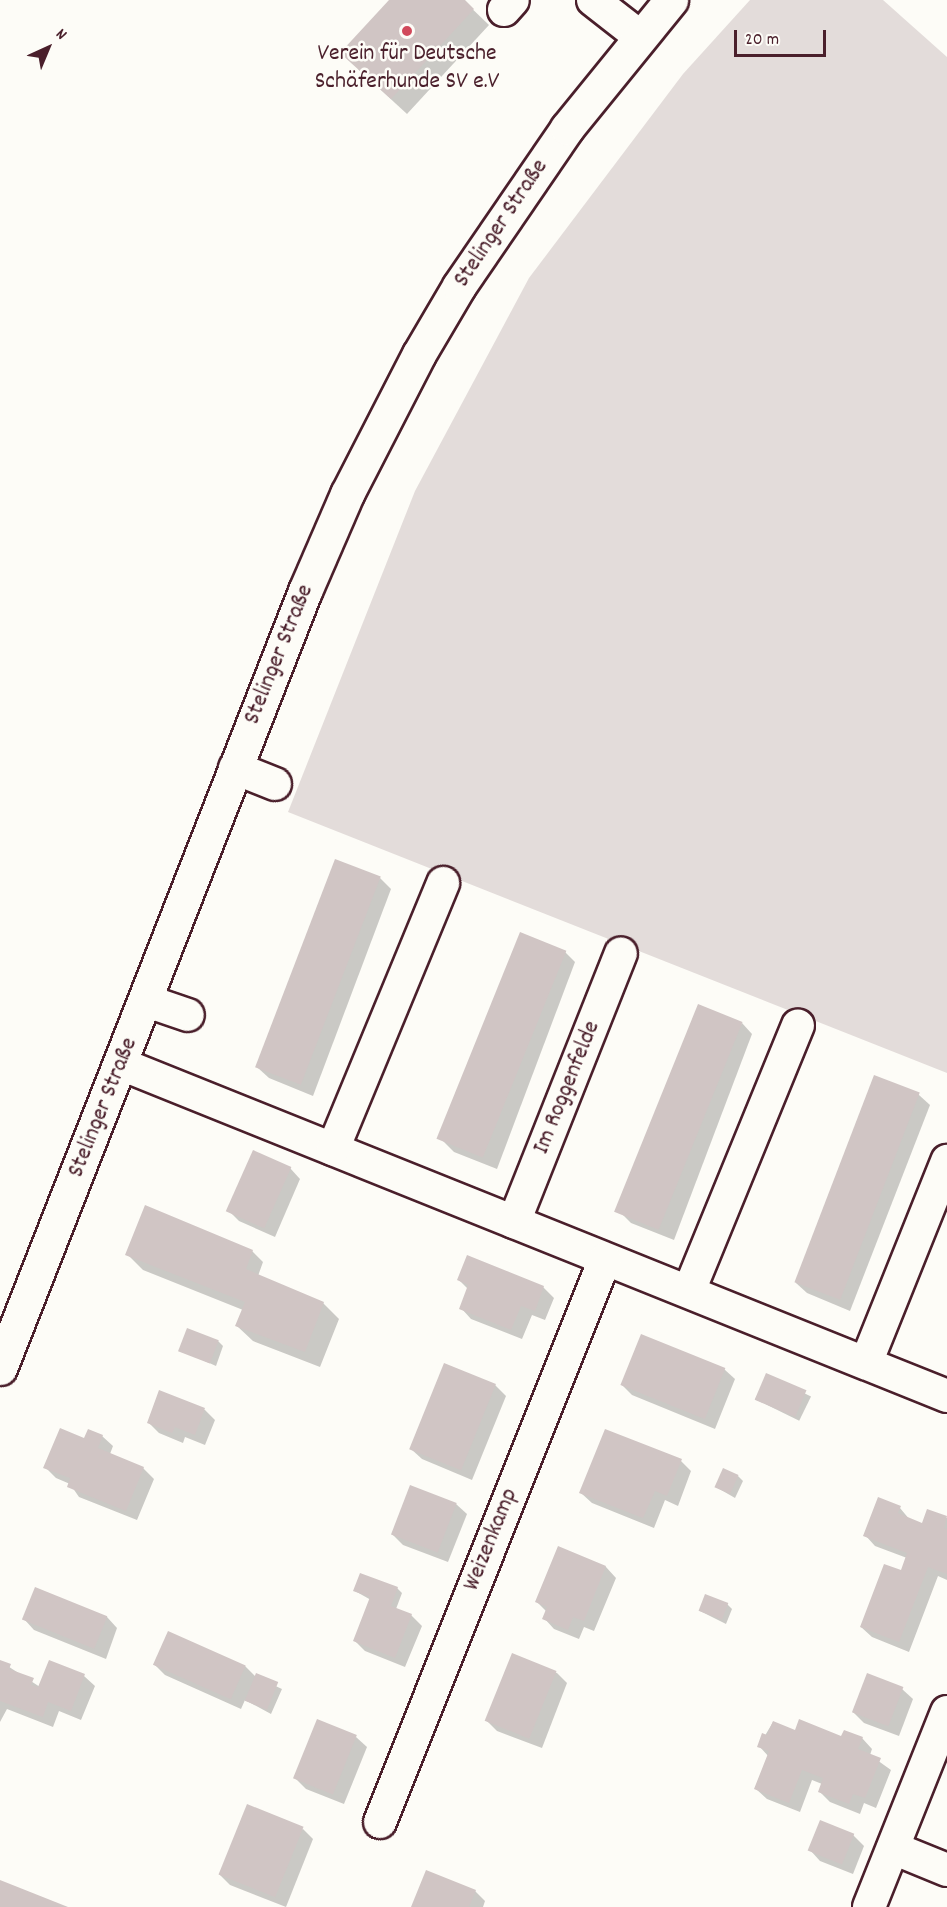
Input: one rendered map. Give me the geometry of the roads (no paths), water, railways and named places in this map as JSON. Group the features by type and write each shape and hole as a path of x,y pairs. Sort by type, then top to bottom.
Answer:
{"main road":[{"name":"Stelinger Straße","path":"0,1368 346,494 419,354 459,286 560,137 639,36 671,0"}],"street":[{"path":"593,0 639,36"},
{"path":"236,768 275,784"},
{"path":"333,1149 443,883"},
{"name":"Im Roggenfelde","path":"514,1222 621,953"},
{"path":"147,1001 188,1015"},
{"path":"689,1291 798,1025"},
{"path":"121,1064 947,1396"},
{"path":"866,1363 947,1161"},
{"name":"Weizenkamp","path":"380,1822 604,1259"},
{"path":"869,1907 947,1712"},
{"path":"893,1848 947,1870"}],"place":[{"name":"Verein für Deutsche Schäferhunde SV e.V","path":"407,31"}]}
